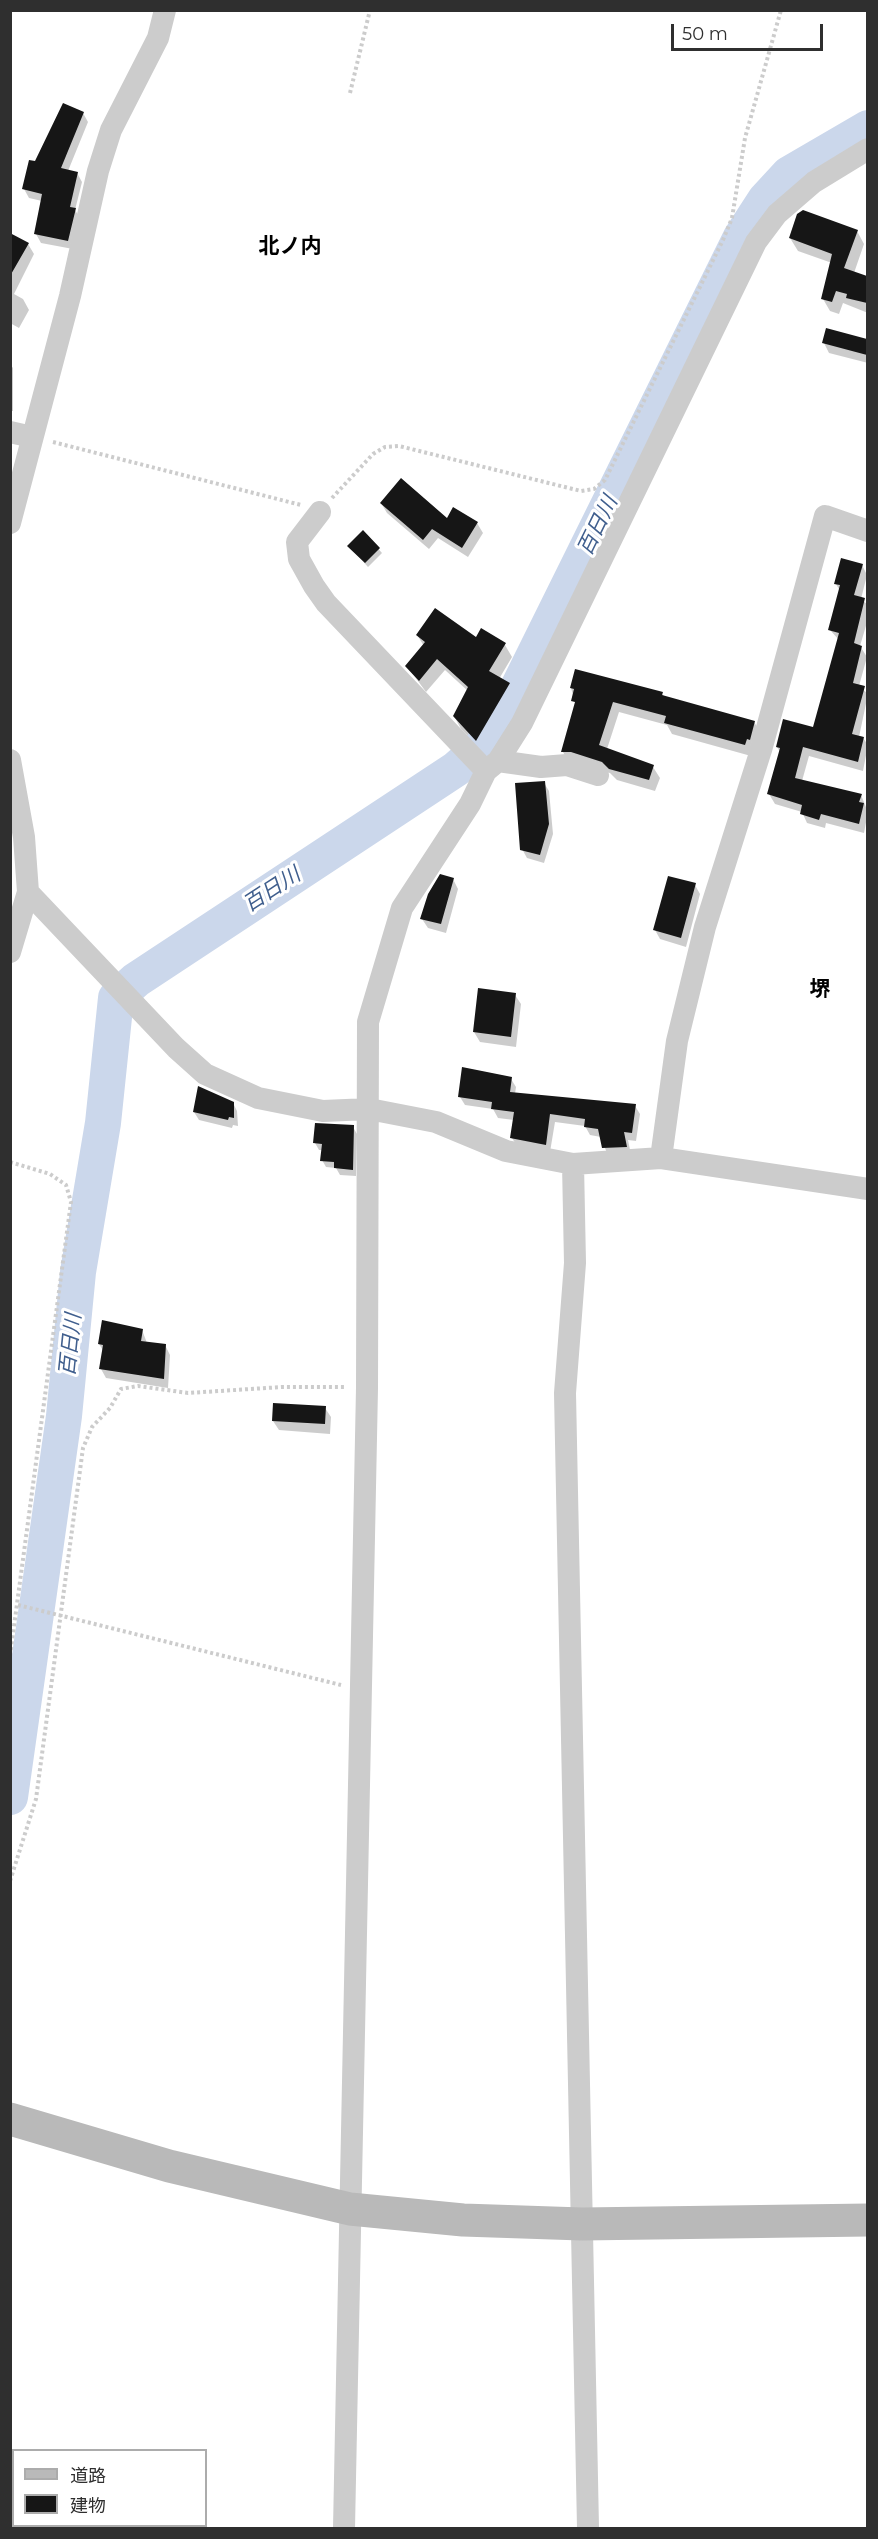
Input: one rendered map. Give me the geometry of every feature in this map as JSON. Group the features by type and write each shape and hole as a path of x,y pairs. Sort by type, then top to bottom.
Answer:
{"street":[{"path":"10,523 21,434 70,296 98,171 111,130 158,38 165,10"},
{"path":"344,2529 362,1690 367,1388 369,1022 403,936 402,908 470,804 481,761 522,723 756,242 777,214 814,182 867,149"},
{"path":"320,512 297,542 299,559 314,586 326,603 481,761 541,767 567,765 598,776"},
{"path":"661,1158 677,1041 705,927 761,750 825,516 867,531"},
{"path":"10,760 24,837 28,892 10,952"},
{"path":"28,892 176,1048 205,1074 240,1091 277,1103 323,1111 369,1109 436,1122 506,1152 573,1164 661,1158 867,1189"},
{"path":"573,1164 575,1263 565,1393 588,2529"},
{"path":"10,2119 169,2166 350,2209 463,2220 582,2224 867,2220"}],"path":[{"path":"350,93 370,10"},
{"path":"21,434 320,512 373,454 385,447 399,446 581,491 594,489 605,480 732,218 745,138 781,10"},
{"path":"10,1162 50,1174 66,1185 71,1202 10,1656"},
{"path":"10,1881 36,1799 83,1448 92,1427 110,1408 121,1389 138,1386 188,1393 282,1387 367,1388"},
{"path":"18,1605 362,1690"}],"building":[{"path":"63,103 84,112 61,168 78,172 70,207 76,208 68,241 34,234 42,194 22,189 29,160 35,161"},
{"path":"803,210 858,230 844,268 867,276 867,303 846,298 847,294 836,291 832,302 821,299 832,254 789,238 797,214"},
{"path":"10,233 29,243 10,276"},
{"path":"826,328 867,339 867,355 822,343"},
{"path":"401,478 447,518 453,507 478,522 462,548 432,529 423,540 380,503"},
{"path":"363,530 380,548 365,563 347,546"},
{"path":"841,558 863,564 854,595 865,598 854,643 862,646 853,683 865,686 852,734 864,737 858,762 803,747 795,778 862,794 859,802 864,803 859,824 821,814 819,820 800,814 802,805 767,794 780,748 776,747 783,719 813,727 839,633 828,630 840,585 834,584"},
{"path":"435,608 476,637 481,628 506,643 489,671 510,683 476,741 453,716 468,687 437,659 419,681 405,666 425,642 416,635"},
{"path":"575,669 663,692 662,695 755,721 750,740 747,739 745,745 664,723 666,716 613,702 599,745 654,765 649,780 609,769 602,762 571,752 561,752 575,702 571,701 574,689 570,688"},
{"path":"545,781 549,824 540,855 520,850 515,783"},
{"path":"440,874 454,878 441,924 420,919 428,894"},
{"path":"668,876 696,883 681,938 653,930"},
{"path":"478,988 516,993 511,1037 473,1032"},
{"path":"462,1067 512,1077 510,1092 636,1104 632,1133 624,1132 627,1147 602,1148 598,1129 584,1127 585,1119 550,1114 546,1145 510,1138 514,1112 491,1109 492,1102 458,1097"},
{"path":"198,1086 234,1102 234,1118 229,1117 228,1120 193,1112"},
{"path":"315,1123 354,1125 353,1170 334,1168 334,1162 320,1161 322,1144 313,1143"},
{"path":"102,1320 143,1329 141,1341 166,1344 164,1379 99,1369 103,1345 98,1344"},
{"path":"273,1403 326,1406 325,1424 272,1421"}],"waterway":[{"name":"百日川","path":"10,1797 64,1416 78,1272 103,1123 116,998 136,980 456,769 481,747 502,720 741,237 765,200 789,174 868,128"}],"district":[{"name":"北ノ内","path":"290,247"},
{"name":"堺","path":"820,990"}]}
